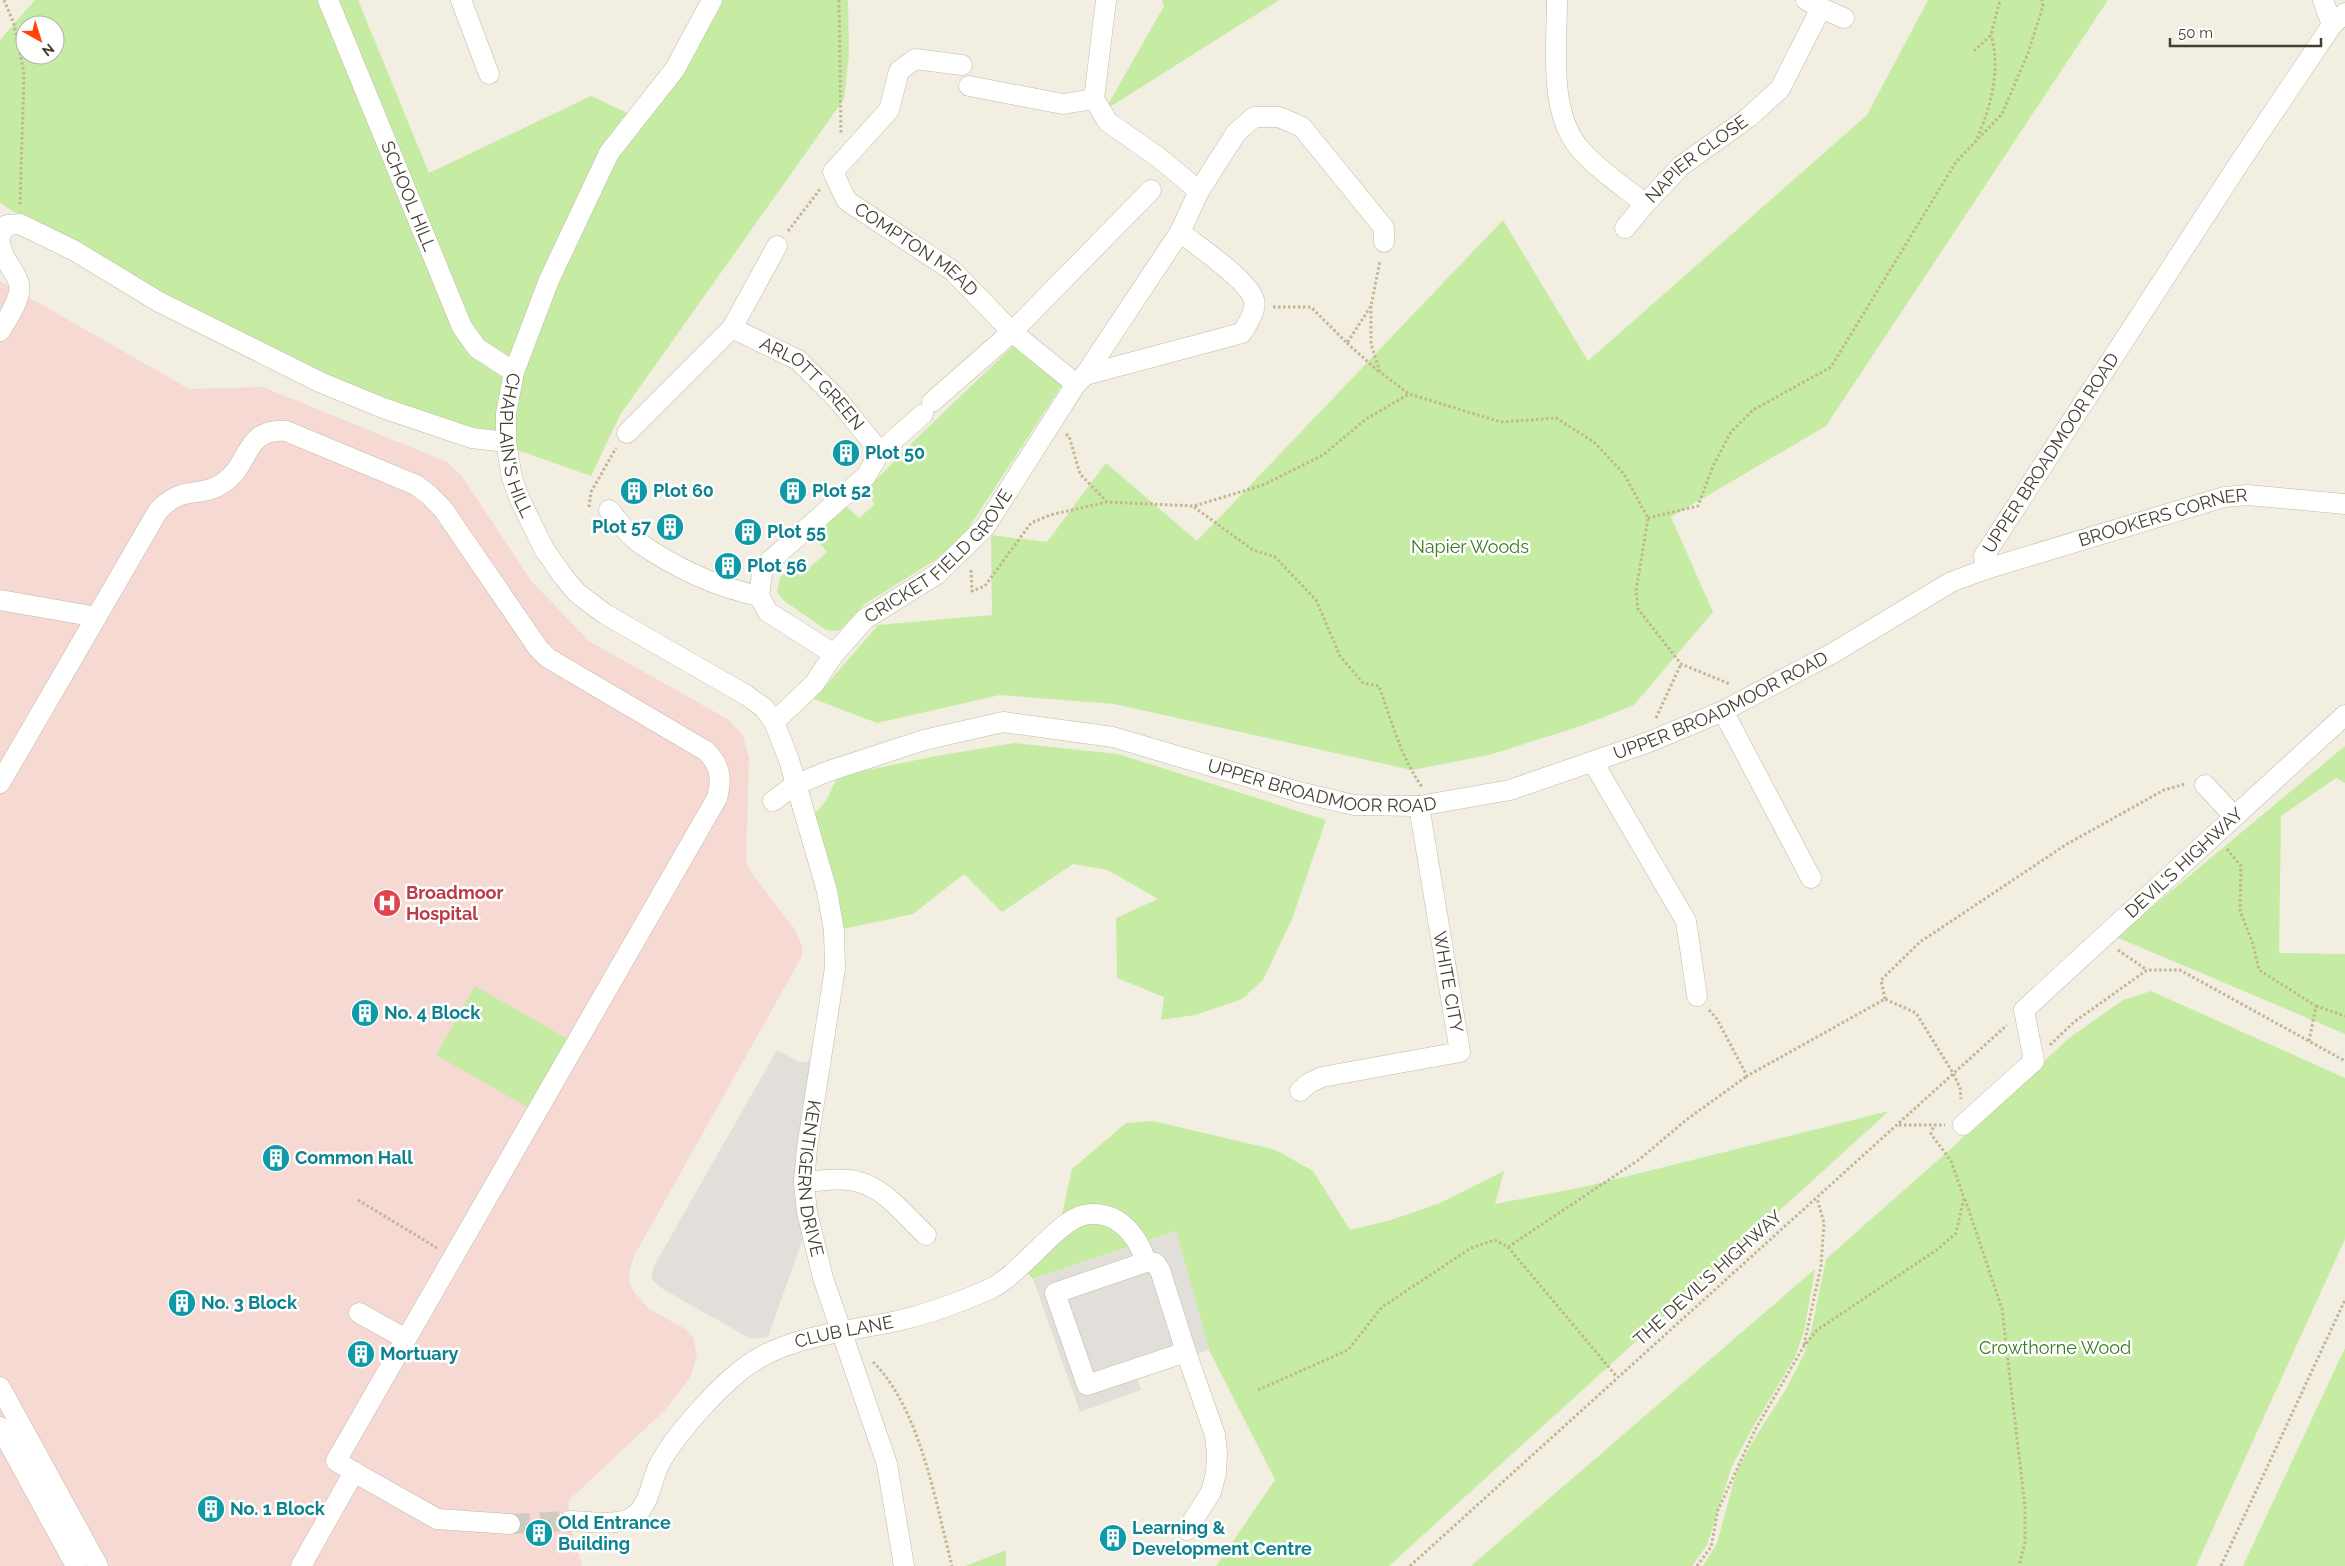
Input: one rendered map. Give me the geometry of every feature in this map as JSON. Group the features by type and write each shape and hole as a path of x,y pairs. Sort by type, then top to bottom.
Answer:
{"street":[{"name":"SCHOOL HILL","path":"328,0 462,327 477,348 514,372"},
{"path":"461,0 489,74"},
{"name":"CHAPLAIN'S HILL","path":"712,0 675,69 609,153 549,280 514,372 506,414 506,442 512,478 520,500 544,549 562,576 577,593 605,614 746,695 764,708 774,722 789,760 796,785"},
{"path":"1106,0 1094,99 1108,122 1158,157 1199,191"},
{"name":"NAPIER CLOSE","path":"1557,0 1558,99 1572,138 1580,150 1645,204 1681,166 1749,117 1780,89 1813,4"},
{"path":"2322,0 2339,19"},
{"path":"1813,4 1844,18"},
{"name":"UPPER BROADMOOR ROAD","path":"773,800 796,785 826,772 924,740 1003,722 1113,737 1299,792 1354,805 1426,805 1510,790 1635,747 1723,712 1833,653 1951,582 1986,569 1984,556 2236,168 2339,19"},
{"path":"837,167 889,110 900,71 915,59 962,65"},
{"path":"969,86 1062,104 1094,99"},
{"name":"CRICKET FIELD GROVE","path":"774,722 814,684 834,654 865,620 937,574 986,527 1051,424 1180,232 1199,191 1236,133 1254,117 1279,117 1302,127 1384,228 1384,242"},
{"name":"COMPTON MEAD","path":"837,167 847,201 953,271 1012,332 1080,380"},
{"path":"834,654 768,612 759,596 763,567 866,476 880,452 1012,332 1151,190"},
{"path":"1625,228 1645,204"},
{"path":"0,235 7,226 20,224 74,251 159,302 322,383 383,408 463,435 506,442"},
{"path":"1080,380 1242,333 1253,312 1254,301 1245,283 1180,232"},
{"path":"0,242 0,252 19,285 17,300 0,331"},
{"path":"627,433 732,328 777,246"},
{"name":"ARLOTT GREEN","path":"732,328 798,360 838,400 880,452"},
{"path":"0,783 158,511 165,503 181,494 222,484 228,479 253,442 261,434 273,430 286,431 416,485 443,510 538,648 548,658 706,751 715,759 720,771 720,786 716,798 336,1461 437,1519 510,1524"},
{"name":"BROOKERS CORNER","path":"1986,569 2224,497 2248,495 2345,504"},
{"path":"609,510 637,541 695,575 739,592 759,596"},
{"path":"0,600 97,617"},
{"path":"1723,712 1811,878"},
{"name":"DEVIL'S HIGHWAY","path":"2024,1010 2345,715"},
{"path":"1593,762 1686,921 1697,996"},
{"name":"KENTIGERN DRIVE","path":"796,785 826,891 834,931 835,968 808,1138 804,1182 807,1212 823,1278 887,1464 904,1566"},
{"path":"2205,785 2234,816"},
{"name":"WHITE CITY","path":"1300,1091 1309,1083 1322,1077 1460,1052 1426,805"},
{"path":"1964,1125 2034,1061 2024,1010"},
{"path":"804,1182 858,1181 880,1192 926,1235"},
{"name":"CLUB LANE","path":"569,1521 613,1522 628,1519 639,1512 646,1503 659,1465 673,1445 723,1386 742,1369 770,1353 841,1330 898,1320 955,1303 992,1288 1021,1267 1069,1222 1084,1215 1101,1216 1120,1221 1133,1232 1142,1248 1146,1262"},
{"path":"1186,1352 1087,1385 1054,1293 1146,1262 1155,1263 1160,1270 1215,1435 1217,1454 1216,1473 1211,1492 1187,1530"},
{"path":"359,1313 406,1339"},
{"path":"0,1386 98,1566"},
{"path":"0,1427 76,1566"},
{"path":"301,1566 354,1472"}],"path":[{"path":"4,0 14,24 24,73 20,224"},
{"path":"777,246 837,167 839,0"},
{"path":"1975,142 1986,118 1995,76 1991,34 2000,0"},
{"path":"1648,518 1698,506 1713,466 1731,432 1753,410 1831,366 1956,162 2002,114 2028,53 2043,6 2042,0"},
{"path":"1974,51 1991,34"},
{"path":"1380,372 1371,344 1371,306 1384,242"},
{"path":"1253,312 1276,306 1310,307 1347,343 1409,394 1501,422 1556,418 1594,442 1624,474 1648,518 1636,591 1638,609 1681,664 1755,694"},
{"path":"1347,343 1371,306"},
{"path":"969,542 972,591 985,586 1031,523 1050,515 1107,502 1194,506 1263,485 1323,455 1366,419 1409,394"},
{"path":"1051,424 1070,436 1080,474 1107,502"},
{"path":"1194,506 1253,550 1275,557 1316,600 1340,656 1363,683 1379,686 1399,742 1426,805"},
{"path":"1635,747 1652,727 1681,664"},
{"path":"1885,999 1880,980 1920,942 1980,904 2067,844 2164,790 2189,783 2205,785"},
{"path":"2216,834 2241,866 2240,911 2253,944 2259,970 2316,1006 2345,1016"},
{"path":"2101,938 2147,970 2180,970 2345,1061"},
{"path":"2034,1061 2074,1022 2147,970"},
{"path":"1697,996 1716,1019 1747,1076"},
{"path":"1885,999 1916,1013 1953,1073"},
{"path":"1508,1247 1640,1159 1686,1120 1747,1076 1885,999"},
{"path":"2309,1041 2316,1006"},
{"name":"THE DEVIL'S HIGHWAY","path":"1410,1566 2024,1010"},
{"path":"1898,1125 1964,1125"},
{"path":"1934,1125 1931,1134 1951,1161 2002,1309 2025,1507 2025,1542 2019,1566"},
{"path":"1804,1346 1821,1266 1824,1223 1817,1198"},
{"path":"1697,1566 1711,1547 1718,1510 1755,1430 1804,1346 1818,1330 1944,1244 1956,1233 1964,1198"},
{"path":"358,1200 453,1257"},
{"path":"1258,1390 1348,1350 1382,1307 1470,1248 1495,1240 1508,1247 1618,1377"},
{"path":"2221,1566 2345,1300"},
{"path":"871,1360 903,1404 920,1442 952,1566"}],"shaded area":[{"name":"Broadmoor Hospital","path":"0,281 189,389 263,387 447,462 461,475 532,582 589,641 729,720 743,736 749,758 746,862 755,878 794,928 802,946 802,956 634,1256 629,1282 634,1292 649,1309 685,1329 693,1337 697,1356 690,1378 664,1411 569,1500 568,1529 573,1534 582,1566 0,1566"},
{"path":"777,1050 799,1062 811,1059 798,1204 803,1238 768,1337 751,1339 661,1288 652,1280 652,1274 654,1266"},
{"path":"1176,1231 1209,1350 1136,1375 1141,1390 1080,1412 1033,1279"}],"green space":[{"path":"35,0 358,0 429,173 591,96 636,117 712,0 848,0 849,54 844,99 620,415 591,476 375,400 100,266 0,203 0,40 15,23 15,65 65,65 65,15 22,15"},
{"path":"1162,0 1279,0 1105,110 1164,6"},
{"name":"Napier Woods","path":"1928,0 2108,0 1826,426 1671,517 1713,612 1634,705 1581,726 1489,755 1412,770 1114,704 1000,695 877,723 814,699 878,625 992,615 991,535 1047,542 1106,463 1197,541 1503,220 1588,361 1867,115"},
{"path":"1020,339 1062,385 966,532 937,559 865,604 839,631 826,630 783,600 777,591 780,578 791,566 800,576 827,552 813,536 846,506 859,518 875,504 864,492"},
{"path":"1014,743 1118,754 1326,820 1292,919 1263,980 1242,999 1195,1015 1161,1020 1164,997 1117,978 1116,918 1158,899 1108,870 1073,864 1002,912 964,874 913,914 834,931 806,823 826,801 838,776 931,757"},
{"path":"2345,746 2345,783 2336,778 2281,816 2279,953 2345,954 2345,1034 2116,937"},
{"path":"475,986 568,1039 529,1108 436,1055"},
{"name":"Crowthorne Wood","path":"2151,991 2345,1078 2345,1239 2196,1566 1703,1566 1717,1543 1736,1473 1753,1441 1786,1389 1805,1352 1826,1259 1954,1146 2069,1038 2123,1000"},
{"path":"1889,1111 1389,1566 1216,1566 1275,1480 1209,1350 1176,1231 1033,1279 1021,1267 1058,1232 1072,1169 1126,1123 1153,1121 1276,1150 1313,1171 1350,1230 1391,1220 1440,1203 1504,1171 1495,1204 1588,1186"},
{"path":"1815,1269 1804,1332 1795,1357 1732,1466 1707,1545 1692,1566 1471,1566"},
{"path":"2345,1348 2345,1566 2243,1566"},
{"path":"1006,1550 1006,1566 966,1566"}],"tunnel":[{"path":"510,1524 569,1521"}],"place":[{"name":"Plot 50","path":"846,453"},
{"name":"Plot 60","path":"634,491"},
{"name":"Plot 52","path":"793,491"},
{"name":"Plot 57","path":"670,527"},
{"name":"Plot 55","path":"748,532"},
{"name":"Plot 56","path":"728,566"},
{"name":"Broadmoor Hospital","path":"387,903"},
{"name":"No. 4 Block","path":"365,1013"},
{"name":"Common Hall","path":"276,1158"},
{"name":"No. 3 Block","path":"182,1303"},
{"name":"Mortuary","path":"361,1354"},
{"name":"No. 1 Block","path":"211,1509"},
{"name":"Old Entrance Building","path":"539,1533"},
{"name":"Learning & Development Centre","path":"1113,1538"}]}
